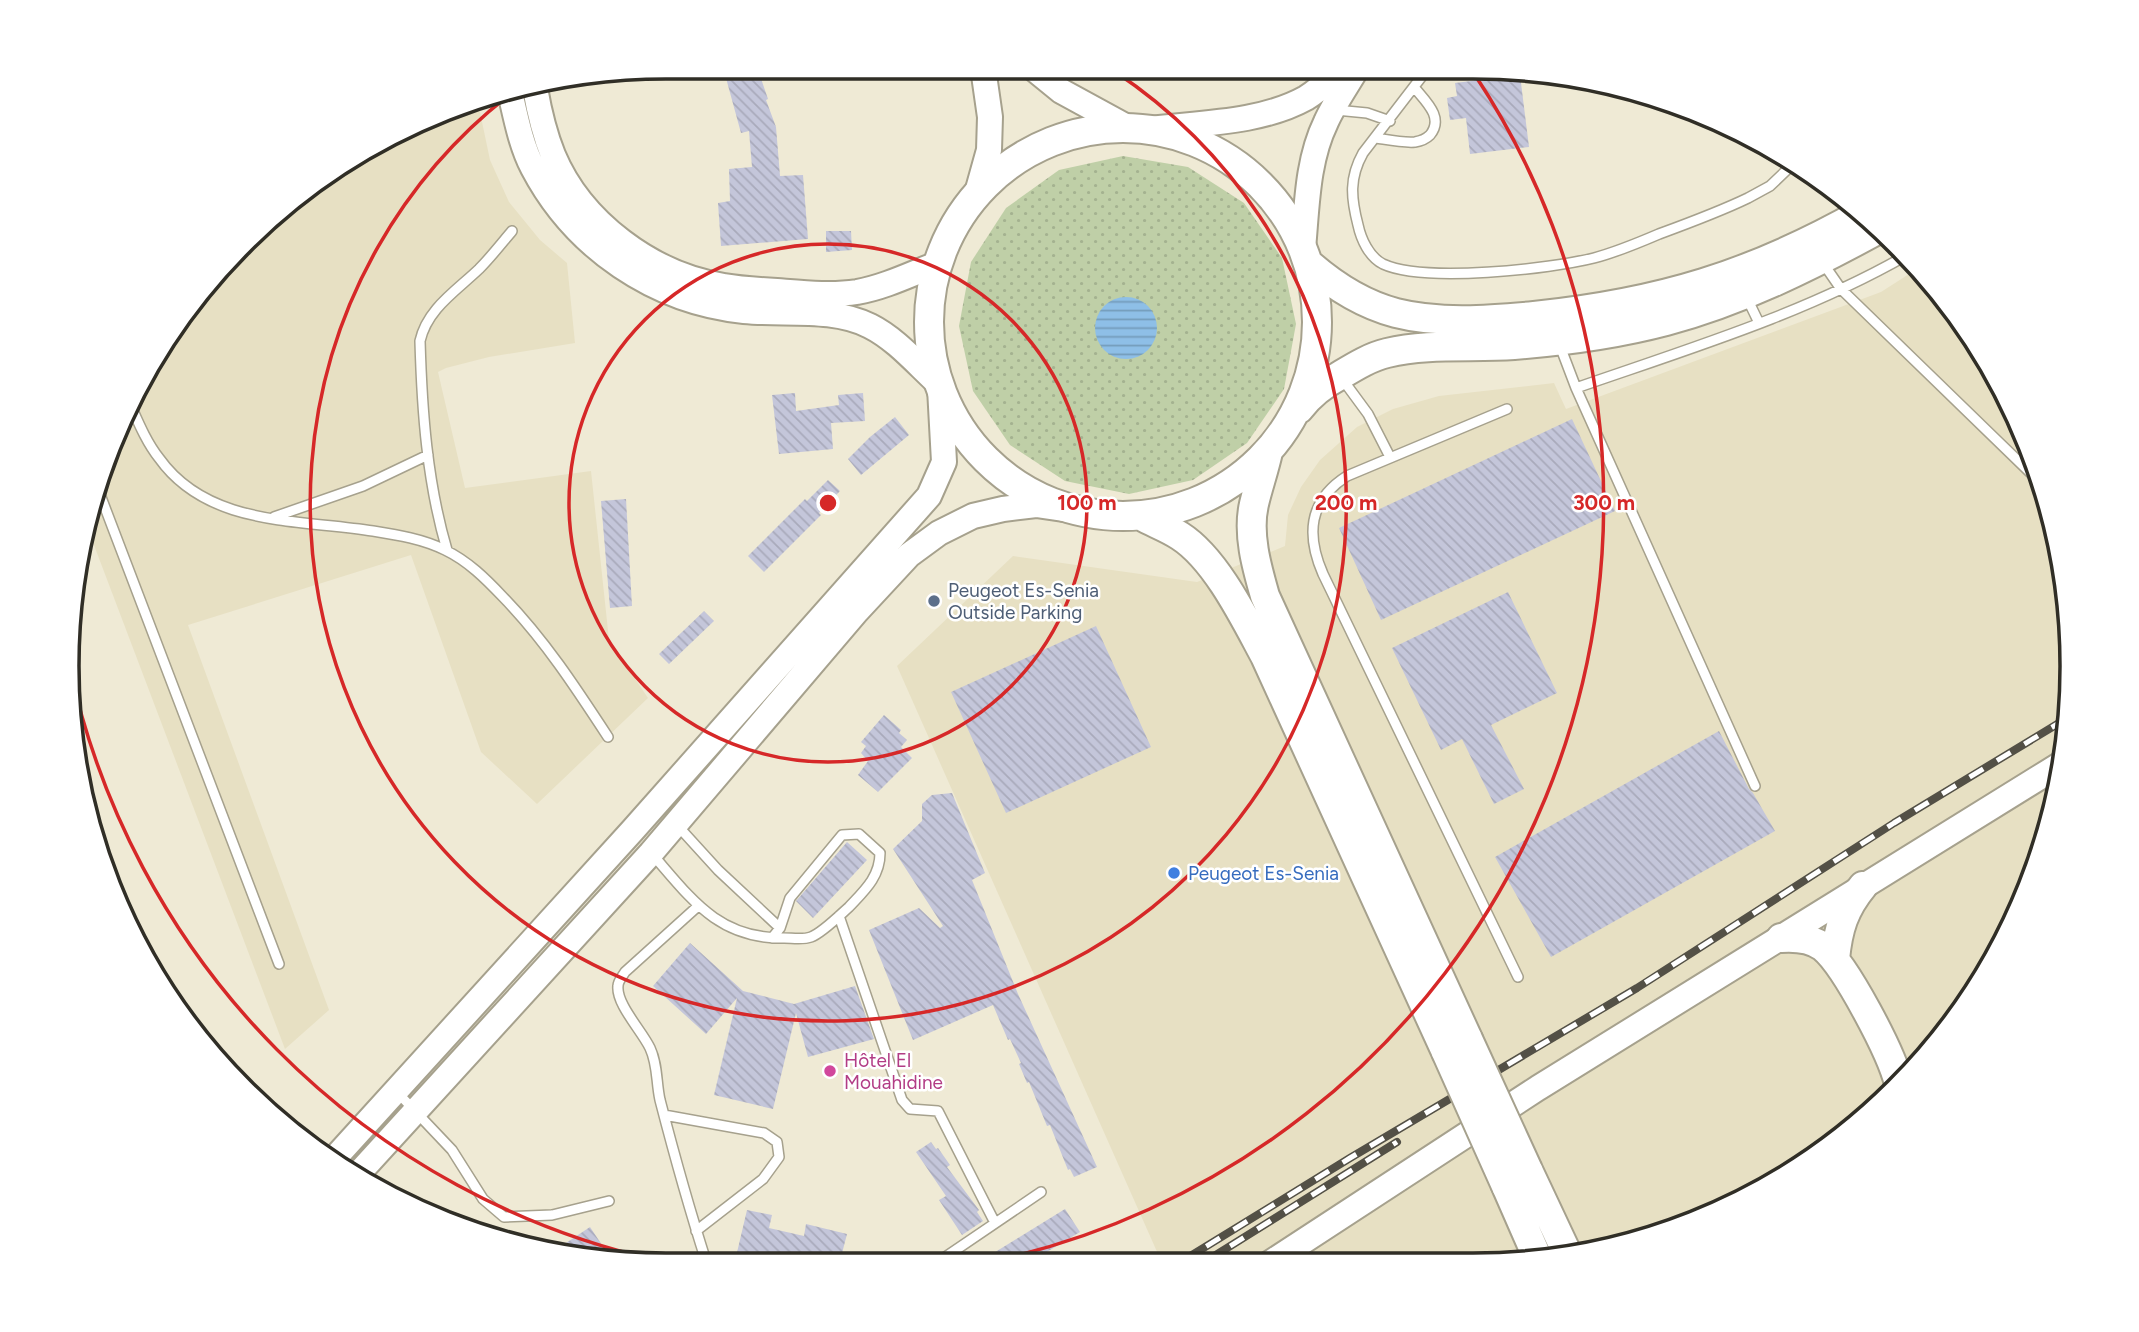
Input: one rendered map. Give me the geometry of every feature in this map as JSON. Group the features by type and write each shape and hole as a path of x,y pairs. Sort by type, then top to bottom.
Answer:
{"main road":[{"path":"977,193 989,150 990,117 984,79"},
{"path":"1046,79 1061,91 1139,128 1180,135 1206,146 1231,160 1254,178 1274,199 1290,223 1306,256 1317,315 1314,357 1306,388 1293,416"},
{"path":"339,1153 632,831 929,496 944,462 939,386 930,344 930,304 937,264 947,239 977,193 1020,156 1045,143 1090,130 1234,119 1277,109 1307,97 1329,79"},
{"path":"1351,79 1331,110 1314,152 1310,175 1306,256 1325,279 1355,297 1394,312 1435,318 1509,318 1595,308 1688,289 1758,265 1853,218"},
{"path":"535,94 541,122 554,156 581,200 619,239 676,272 722,286 838,294 871,289 937,264"},
{"path":"512,100 532,166 548,193 584,236 624,268 664,291 717,307 828,315 856,320 884,334 939,386 957,423 980,454 1008,479 1041,499 1077,511"},
{"path":"363,1169 651,853 857,611 909,555 939,533 983,514 1036,505 1109,516 1141,516 1176,510 1210,496 1241,477 1268,452 1305,401 1339,376 1378,357 1406,350 1558,341 1665,321 1745,295 1821,261 1870,234"},
{"path":"1268,452 1253,507 1256,564 1265,596 1457,1046 1506,1186 1534,1250"},
{"path":"1141,516 1182,536 1210,564 1237,604 1457,1046 1532,1179 1564,1246"},
{"path":"1285,1253 1538,1088 2051,771"},
{"path":"632,831 651,853"},
{"path":"1835,959 1843,915 1863,886"},
{"path":"1782,938 1809,940 1821,945 1835,959 1887,1048 1895,1073"},
{"path":"1532,1179 1581,1243"},
{"path":"1517,1215 1523,1251"}],"lane":[{"path":"1420,79 1356,167 1352,184 1353,206 1360,236 1372,256 1382,263 1399,268 1485,272 1558,265 1595,258 1738,203 1770,186 1787,170"},
{"path":"1376,138 1419,142 1430,135 1435,123 1434,114 1414,87"},
{"path":"1331,110 1367,113 1390,121"},
{"path":"447,550 436,512 428,455 420,341 429,316 480,268 512,231"},
{"path":"1821,261 1841,289 2026,468"},
{"path":"1576,388 1759,323 1841,289 1898,261"},
{"path":"1745,295 1759,323"},
{"path":"1558,341 1576,388 1755,786"},
{"path":"1339,376 1368,414 1390,457"},
{"path":"1507,409 1347,476 1329,490 1317,508 1312,530 1315,554 1518,977"},
{"path":"135,414 159,459 183,484 212,503 244,514 406,536 447,550 468,563 519,613 565,671 608,737"},
{"path":"271,518 363,486 428,455"},
{"path":"103,502 279,964"},
{"path":"676,824 718,870 780,928"},
{"path":"651,853 697,907 744,934 772,938 811,937 839,916 876,877 880,866 880,853 859,834 842,835 790,898 780,928 772,938"},
{"path":"697,907 625,972 618,983 618,992 650,1047 664,1115 703,1253"},
{"path":"839,916 902,1100 910,1109 938,1111 993,1219"},
{"path":"396,1091 452,1150 483,1199 504,1217 552,1215 609,1200"},
{"path":"664,1115 764,1133 777,1142 779,1157 763,1179 696,1231"},
{"path":"952,1253 1041,1192"}],"shaded area":[{"path":"479,109 490,160 509,202 540,240 567,263 575,343 489,357 438,372 465,488 591,471 609,640 648,698 537,804 481,752 411,555 188,625 329,1010 285,1049 92,541 110,477 139,406 178,340 224,279 279,224 340,178 406,139"},
{"path":"1910,274 1939,309 1982,372 2016,441 2029,477 2049,551 2059,628 2059,704 2055,743 2049,781 2029,855 2016,891 1982,960 1939,1023 1915,1053 1860,1108 1799,1154 1767,1175 1698,1209 1625,1233 1588,1242 1511,1252 1158,1253 897,666 1013,556 1197,582 1285,546 1288,515 1301,487 1320,460 1357,427 1393,409 1439,396 1554,383 1566,409 1881,292"}],"green space":[{"path":"1123,156 1188,167 1244,203 1282,258 1296,324 1284,389 1247,443 1193,480 1129,494 1065,481 1010,445 973,391 959,326 971,262 1006,208 1059,170"}],"water":[{"path":"1126,297 1138,299 1148,306 1155,316 1155,340 1148,350 1138,357 1126,359 1114,357 1104,350 1097,340 1095,328 1097,316 1104,306 1114,299"}],"building":[{"path":"726,79 761,79 776,127 780,176 803,175 808,239 721,246 718,203 730,201 729,169 752,167 749,131 741,133"},
{"path":"1485,79 1521,81 1529,147 1470,154 1466,118 1450,120 1447,98 1457,96 1455,83"},
{"path":"826,231 851,231 852,250 826,252"},
{"path":"795,393 796,411 839,405 838,395 863,393 865,421 831,423 833,449 779,454 772,395"},
{"path":"895,417 909,435 861,475 848,459"},
{"path":"1572,419 1615,511 1381,620 1339,528"},
{"path":"828,480 840,491 819,513 821,515 764,572 748,556"},
{"path":"626,499 632,606 610,608 601,501"},
{"path":"1508,592 1557,693 1491,725 1524,789 1494,804 1462,739 1441,750 1392,648"},
{"path":"704,611 714,621 669,664 659,654"},
{"path":"1096,626 1151,747 1006,813 951,692"},
{"path":"884,715 901,730 899,733 907,740 901,747 912,758 878,792 858,775 868,761 861,753 866,746 861,742"},
{"path":"1719,731 1749,789 1775,831 1551,957 1495,857"},
{"path":"952,793 985,873 972,880 1018,994 1097,1167 1074,1177 1070,1169 1068,1170 1050,1125 1047,1126 993,1005 913,1040 869,930 919,908 940,928 943,926 893,849 922,821 922,804 932,795"},
{"path":"847,842 867,860 813,918 796,901"},
{"path":"690,943 743,991 794,1004 855,986 874,1039 808,1057 796,1013 773,1109 714,1095 737,998 706,1034 653,986"},
{"path":"931,1142 950,1165 947,1167 979,1210 977,1212 983,1221 962,1235 939,1200 946,1196 916,1152"},
{"path":"1065,1209 1080,1232 1045,1253 994,1253"},
{"path":"747,1210 772,1215 769,1228 804,1236 806,1224 847,1234 842,1253 737,1253"},
{"path":"590,1227 605,1250 589,1248 564,1244"}],"railway":[{"path":"1195,1253 1637,988 1894,823 2057,724"},
{"path":"1219,1253 1397,1142"}],"place":[{"name":"Peugeot Es-Senia Outside Parking","path":"934,601"},
{"name":"Peugeot Es-Senia","path":"1174,873"},
{"name":"Hôtel El Mouahidine","path":"830,1071"}]}
